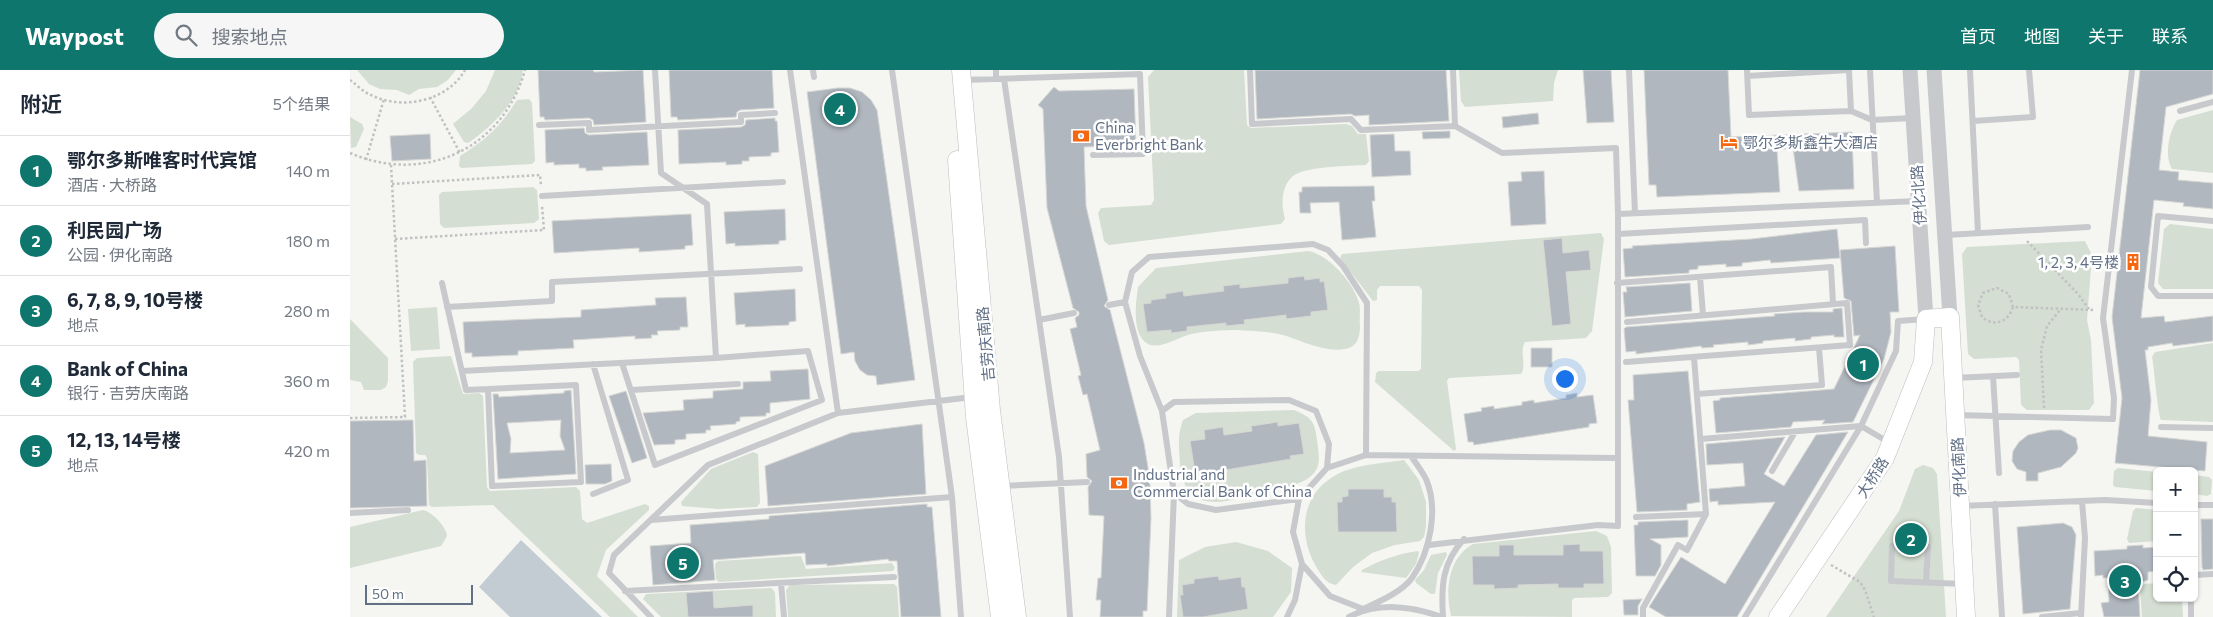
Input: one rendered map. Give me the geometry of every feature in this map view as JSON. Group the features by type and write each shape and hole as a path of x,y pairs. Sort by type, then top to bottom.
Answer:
{"main road":[{"name":"吉劳庆南路","path":"958,73 974,396 1000,617"},
{"name":"吉劳庆南路","path":"958,73 991,410 1017,617"},
{"path":"1926,319 1950,318"},
{"name":"伊化南路","path":"1950,318 1966,617"},
{"name":"大桥路","path":"1778,617 1885,458 1923,362 1926,319"}],"street":[{"name":"伊化北路","path":"1910,70 1926,319"},
{"name":"伊化北路","path":"1934,70 1950,318"}],"lane":[{"path":"655,70 661,173 707,204 716,358"},
{"path":"790,70 838,413"},
{"path":"892,70 952,497 961,617"},
{"path":"996,70 996,79"},
{"path":"1250,70 1252,124 1351,119 1361,130 1455,126 1502,153 1616,148 1618,214 1616,458 1618,526 1598,525 1464,539 1429,545"},
{"path":"1453,70 1455,126"},
{"path":"1629,70 1635,213"},
{"path":"1851,110 1849,70 1748,73 1750,115 1851,110 1872,120 1913,118"},
{"path":"1870,70 1877,202"},
{"path":"1970,70 1978,233"},
{"path":"1973,121 2033,117 2030,70"},
{"path":"1955,414 2113,419 2114,398 2103,318 2132,70"},
{"path":"958,73 996,79 1140,74 1143,154 1093,155"},
{"path":"1004,79 1059,457 1070,617"},
{"path":"2180,111 2213,102"},
{"path":"539,125 589,123 589,130 741,122 741,115 775,113"},
{"path":"542,196 783,182"},
{"path":"1618,214 1918,201"},
{"path":"2213,222 2158,216 2151,287 2158,296 2213,296"},
{"path":"1618,234 1865,220 1866,242"},
{"path":"1945,235 2088,227"},
{"path":"1169,617 1174,492 1162,411 1140,356 1125,302 1132,272 1149,257 1313,244 1328,250 1343,266 1367,303 1366,455"},
{"path":"1617,283 1831,267 1834,304"},
{"path":"447,308 552,301 552,282 800,269"},
{"path":"1700,277 1703,315"},
{"path":"442,283 466,390 488,389 576,385 581,482 492,486 488,389"},
{"path":"1109,305 1125,302"},
{"path":"1626,322 1847,303 1850,345 1626,362"},
{"path":"1039,320 1074,313"},
{"path":"1746,617 1861,426 1896,351 1898,321 1926,319"},
{"path":"1697,394 1822,384 1819,348"},
{"path":"462,371 808,352 822,400 655,465 622,363"},
{"path":"1643,617 1643,608 1678,545 1686,550 1706,514 1694,357"},
{"path":"593,364 628,480 593,494"},
{"path":"1953,378 2017,375"},
{"path":"1993,376 1999,474"},
{"path":"631,390 738,384"},
{"path":"650,617 609,573 614,555 708,465 838,413 974,396"},
{"path":"1162,411 1174,402 1289,400 1316,411 1329,444 1327,468"},
{"path":"1701,438 1861,426 1891,443"},
{"path":"2161,427 2213,428"},
{"path":"1772,471 1795,432"},
{"path":"1287,617 1295,600 1302,564 1294,532 1299,499 1327,468 1366,455 1616,458"},
{"path":"1348,617 1386,599 1411,579 1429,545 1432,511 1426,479 1411,456"},
{"path":"1150,479 1172,478"},
{"path":"1001,486 1088,482"},
{"path":"1174,492 1188,504 1216,510 1299,499"},
{"path":"651,520 952,497"},
{"path":"1960,506 2105,500 2153,503"},
{"path":"2042,617 2081,615 2085,538 2082,501"},
{"path":"1995,504 2002,617"},
{"path":"2198,505 2213,505"},
{"path":"350,513 408,510"},
{"path":"1636,517 1706,514"},
{"path":"1302,564 1330,596 1363,609 1389,606 1424,610 1443,617 1441,588 1452,552 1464,539"},
{"path":"1926,582 1928,547 1892,546 1891,581 1964,584"},
{"path":"2198,574 2213,574"},
{"path":"626,591 894,577"},
{"path":"781,583 784,617"},
{"path":"2192,602 2192,617"}],"path":[{"path":"350,80 369,94 393,102 418,102 443,93 462,76 465,70"},
{"path":"350,153 366,160 391,166 430,163 460,153 487,134 507,112 520,86 525,70"},
{"path":"430,98 460,153"},
{"path":"366,160 384,99"},
{"path":"350,418 405,417 391,166"},
{"path":"392,184 540,176 544,230 395,239"},
{"path":"2017,231 2078,294 2089,310"},
{"path":"1997,288 2009,294 2013,308 2007,318 1997,323 1982,316 1978,305 1983,293 1997,288"},
{"path":"2013,308 2104,310"},
{"path":"2044,417 2041,350 2047,326 2061,309"},
{"path":"1818,557 1860,582 1865,590 1874,617"}],"shaded area":[{"path":"357,70 456,70 448,80 437,87 419,89 409,95 397,90 380,89 369,84"},
{"path":"495,70 523,70 521,81 510,102 495,121 477,137 468,143 464,142 453,124 472,108 486,91"},
{"path":"1154,70 1244,70 1247,125 1251,128 1346,124 1352,126 1358,134 1366,134 1369,161 1366,165 1317,168 1293,176 1284,190 1283,208 1285,219 1281,224 1109,245 1104,241 1098,213 1101,208 1151,205 1154,200 1148,77"},
{"path":"1459,70 1558,70 1554,83 1553,101 1465,107 1461,101"},
{"path":"529,99 532,103 535,161 532,164 461,168 459,166 460,156 492,132 517,100"},
{"path":"2213,110 2213,173 2172,169 2168,158 2168,151 2172,131 2177,120"},
{"path":"350,117 362,124 364,129 356,147 351,148"},
{"path":"533,187 537,190 539,219 534,223 444,228 440,224 439,195 442,192"},
{"path":"2170,224 2213,229 2213,289 2163,289 2158,283 2164,229"},
{"path":"1601,233 1604,239 1592,331 1586,338 1525,342 1521,374 1449,378 1447,381 1456,449 1454,451 1375,382 1376,373 1379,371 1418,371 1421,369 1422,290 1419,286 1380,286 1377,290 1377,300 1373,301 1340,258 1342,254"},
{"path":"2085,241 2092,255 2087,320 2091,340 2094,403 2089,410 2027,410 2021,405 2019,360 2016,357 1974,359 1968,354 1962,254 1967,247"},
{"path":"1308,251 1316,253 1332,263 1352,287 1356,295 1360,306 1360,329 1358,339 1352,347 1340,350 1322,348 1279,334 1237,330 1196,333 1164,344 1153,345 1143,340 1139,333 1136,318 1138,287 1156,268"},
{"path":"437,307 440,349 411,351 408,309"},
{"path":"350,319 388,358 388,381 386,387 381,390 364,390 361,382 350,380"},
{"path":"2213,343 2213,422 2161,420 2152,357 2155,352"},
{"path":"451,356 463,394 479,393 483,396 487,487 490,491 576,487 580,491 582,519 587,523 645,504 649,506 649,510 606,550 597,576 638,617 610,617 493,505 432,507 429,505 427,458 425,455 416,453 413,362 417,358"},
{"path":"1294,410 1308,418 1315,428 1319,461 1314,473 1310,477 1293,485 1226,501 1212,502 1201,500 1191,493 1184,482 1180,464 1179,436 1183,420 1196,413"},
{"path":"753,452 758,454 760,503 757,507 718,509 682,506 681,502 711,469"},
{"path":"1404,460 1419,480 1426,502 1424,537 1420,541 1395,545 1372,553 1353,567 1336,585 1329,583 1317,568 1307,546 1305,522 1311,500 1327,481 1344,471"},
{"path":"1923,465 1933,468 1937,474 1946,617 1826,617 1899,511 1915,469"},
{"path":"2118,468 2153,472 2153,491 2115,487 2113,485 2114,471"},
{"path":"2198,476 2209,477 2212,480 2211,494 2207,496 2198,495"},
{"path":"2136,508 2153,510 2153,541 2129,543 2127,539 2133,511"},
{"path":"423,510 434,516 446,532 447,536 441,546 350,568 350,527"},
{"path":"1596,531 1607,536 1611,547 1612,593 1608,597 1574,598 1572,600 1572,617 1451,616 1448,596 1453,566 1465,550 1473,544"},
{"path":"521,540 602,617 510,617 479,587"},
{"path":"1236,542 1268,551 1292,568 1291,592 1273,617 1177,617 1179,560 1205,547"},
{"path":"1418,551 1416,564 1406,578 1361,572 1369,566 1389,558"},
{"path":"1446,552 1447,555 1438,573 1435,594 1431,594 1416,583 1415,580 1424,570 1431,555"},
{"path":"801,556 806,569 892,563 895,568 893,571 719,582 716,579 715,564 718,561"},
{"path":"2153,583 2153,602 2182,602 2183,617 2142,617 2140,588 2144,584"},
{"path":"894,584 897,587 899,617 788,617 786,590 790,585"},
{"path":"771,588 775,592 776,617 661,617 643,599 646,594"}],"building":[{"path":"538,70 593,70 594,72 643,70 646,122 594,125 593,120 589,118 545,120 544,117 540,117"},
{"path":"669,70 772,70 774,108 740,110 737,112 736,117 678,120 677,117 671,117"},
{"path":"1255,70 1446,70 1449,121 1369,125 1369,115 1355,116 1351,114 1257,119"},
{"path":"1583,70 1611,70 1614,122 1587,123"},
{"path":"1644,70 1728,70 1731,137 1852,132 1854,189 1799,191 1793,148 1777,150 1780,192 1657,197 1656,185 1649,185"},
{"name":"1, 2, 3, 4号楼","path":"2140,70 2213,70 2213,94 2166,107 2159,170 2179,172 2178,180 2213,183 2213,209 2183,206 2184,203 2154,200 2141,318 2164,316 2165,322 2213,316 2213,341 2173,346 2172,343 2148,347 2148,350 2145,350 2151,400 2148,436 2207,442 2205,471 2198,470 2198,467 2160,467 2115,463 2122,398 2112,317"},
{"path":"1054,87 1059,91 1134,89 1136,145 1084,147 1086,206 1108,300 1104,306 1110,310 1144,443 1149,474 1145,479 1150,484 1151,518 1147,611 1143,611 1143,617 1100,617 1101,600 1096,600 1098,578 1101,578 1104,516 1089,515 1088,487 1092,481 1087,477 1086,454 1100,450 1087,394 1083,395 1078,376 1081,375 1070,329 1077,327 1075,318 1079,315 1079,312 1073,308 1047,208 1043,109 1038,105"},
{"path":"850,88 862,92 871,100 877,110 915,380 877,385 876,376 867,375 860,370 855,361 854,352 841,354 807,92"},
{"path":"1538,113 1539,124 1503,128 1502,117"},
{"path":"775,118 775,121 777,121 779,152 771,153 771,156 749,157 749,161 742,161 742,164 726,165 726,162 679,164 678,130 741,127 745,125 746,120"},
{"path":"584,128 585,133 589,135 647,132 649,165 602,167 603,170 586,171 586,168 579,168 579,164 554,165 554,162 546,163 545,130"},
{"path":"1450,131 1450,138 1423,139 1422,132"},
{"path":"430,134 431,159 392,161 390,136"},
{"path":"1394,134 1395,151 1410,151 1411,175 1372,177 1370,135"},
{"path":"1544,171 1546,224 1511,226 1508,182 1522,181 1521,172"},
{"path":"1374,186 1375,201 1372,201 1376,237 1342,240 1339,202 1310,203 1311,213 1300,213 1299,192 1302,192 1302,187"},
{"path":"785,209 786,240 779,241 779,244 735,246 735,243 726,244 724,212"},
{"path":"691,214 693,245 685,246 685,249 639,252 639,248 554,253 552,221"},
{"path":"1837,229 1840,258 1771,263 1770,260 1742,263 1742,266 1726,267 1726,264 1698,266 1698,269 1689,270 1689,273 1625,277 1623,249 1633,248 1632,246 1751,239"},
{"path":"1562,238 1563,253 1589,250 1591,270 1566,272 1571,324 1552,326 1543,240"},
{"path":"1895,246 1899,312 1890,312 1891,332 1884,359 1853,422 1822,424 1825,420 1793,422 1791,427 1716,433 1713,401 1720,400 1720,398 1834,389 1860,335 1854,336 1851,301 1844,298 1840,250"},
{"path":"1304,276 1305,280 1320,278 1320,282 1324,281 1328,310 1311,312 1311,316 1286,319 1286,315 1244,320 1245,324 1226,326 1226,323 1187,327 1187,331 1171,333 1171,330 1147,332 1143,304 1151,303 1151,300 1166,298 1165,294 1183,291 1184,296 1224,291 1223,286 1240,284 1240,288 1288,283 1288,278"},
{"path":"1690,283 1692,311 1625,317 1623,292 1627,292 1626,287"},
{"path":"795,289 796,321 789,322 789,325 745,327 745,324 736,325 734,293"},
{"path":"686,297 688,327 680,327 680,330 657,331 658,335 651,335 652,338 635,339 635,336 573,340 574,348 518,351 518,355 472,357 472,353 465,353 463,322 581,317 581,310 656,305 655,298"},
{"path":"1842,308 1844,337 1834,337 1834,335 1811,337 1811,339 1795,341 1795,338 1763,341 1763,343 1748,345 1748,342 1636,354 1636,351 1626,352 1624,329 1626,327 1775,316 1774,314 1833,312 1833,309"},
{"path":"1531,348 1552,348 1552,367 1531,367"},
{"path":"808,369 810,399 770,403 770,413 766,413 766,416 740,417 740,421 736,422 736,424 710,426 711,430 706,430 706,433 686,434 686,439 675,440 675,444 654,445 643,413 684,410 683,400 713,398 713,391 743,389 743,382 771,381 770,371"},
{"path":"1688,371 1700,502 1687,504 1687,510 1637,512 1628,400 1634,400 1633,375"},
{"path":"571,390 576,474 498,479 493,394 498,394 499,397 564,393 564,391","holes":["561,420 560,436 565,450 510,453 511,439 507,423"]},
{"path":"626,391 647,458 632,463 609,396"},
{"path":"1577,393 1577,397 1593,395 1597,423 1589,424 1589,427 1474,445 1473,442 1468,442 1464,414 1482,411 1481,408 1494,406 1494,409 1522,405 1522,402 1534,400 1534,403 1566,398 1566,395"},
{"path":"413,420 414,461 426,460 427,506 350,508 350,421"},
{"path":"1278,422 1278,426 1299,423 1304,454 1290,456 1291,459 1202,474 1202,471 1195,472 1190,441 1205,439 1204,430 1223,427 1224,435 1252,431 1251,426"},
{"path":"922,424 926,494 768,506 765,466 851,433"},
{"path":"2050,430 2061,430 2076,438 2078,448 2076,453 2061,467 2038,473 2038,481 2026,481 2026,472 2017,469 2012,461 2013,451 2019,442 2028,435"},
{"path":"1848,432 1737,617 1666,617 1649,607 1681,557 1725,584 1775,502 1718,505 1718,501 1710,502 1709,489 1745,486 1743,463 1707,465 1706,444 1785,437 1764,474 1784,486 1816,435"},
{"path":"611,464 612,481 605,484 586,484 585,465"},
{"path":"1348,489 1384,489 1384,497 1392,497 1392,502 1396,502 1397,532 1338,532 1337,502 1342,502 1342,497 1348,496"},
{"path":"927,504 927,507 932,507 941,617 901,617 897,561 889,561 888,559 827,566 827,564 806,565 805,553 713,560 715,580 653,585 650,546 691,543 690,525 769,519 769,516"},
{"path":"2201,519 2213,519 2213,569 2203,570 2202,567"},
{"path":"1688,520 1688,537 1650,539 1661,545 1661,565 1655,576 1636,576 1634,525 1638,525 1638,522"},
{"path":"2063,523 2072,527 2076,535 2070,609 2023,614 2017,527"},
{"path":"1580,544 1580,551 1603,551 1604,584 1584,584 1584,588 1558,588 1558,584 1518,585 1518,588 1494,589 1494,585 1473,585 1472,556 1499,556 1499,545 1514,545 1514,555 1563,555 1563,545"},
{"path":"2143,545 2143,548 2153,547 2153,571 2148,572 2148,580 2138,583 2140,617 2104,617 2101,603 2109,602 2108,578 2103,578 2103,575 2095,576 2094,551 2127,549 2127,546"},
{"path":"1218,576 1219,580 1241,577 1242,587 1245,587 1248,609 1203,617 1183,617 1180,595 1183,595 1182,585 1194,583 1194,579"},
{"path":"713,591 714,608 753,605 753,617 688,617 686,593"},
{"path":"1642,599 1638,606 1638,615 1624,615 1623,600"}],"place":[{"name":"Bank of China","path":"840,109"},
{"name":"China Everbright Bank","path":"1081,136"},
{"name":"鄂尔多斯鑫牛大酒店","path":"1729,142"},
{"name":"1, 2, 3, 4号楼","path":"2133,262"},
{"name":"鄂尔多斯唯客时代宾馆","path":"1863,364"},
{"name":"Industrial and Commercial Bank of China","path":"1119,483"},
{"name":"利民园广场","path":"1911,539"},
{"name":"12, 13, 14号楼","path":"683,563"},
{"name":"6, 7, 8, 9, 10号楼","path":"2125,581"}]}
